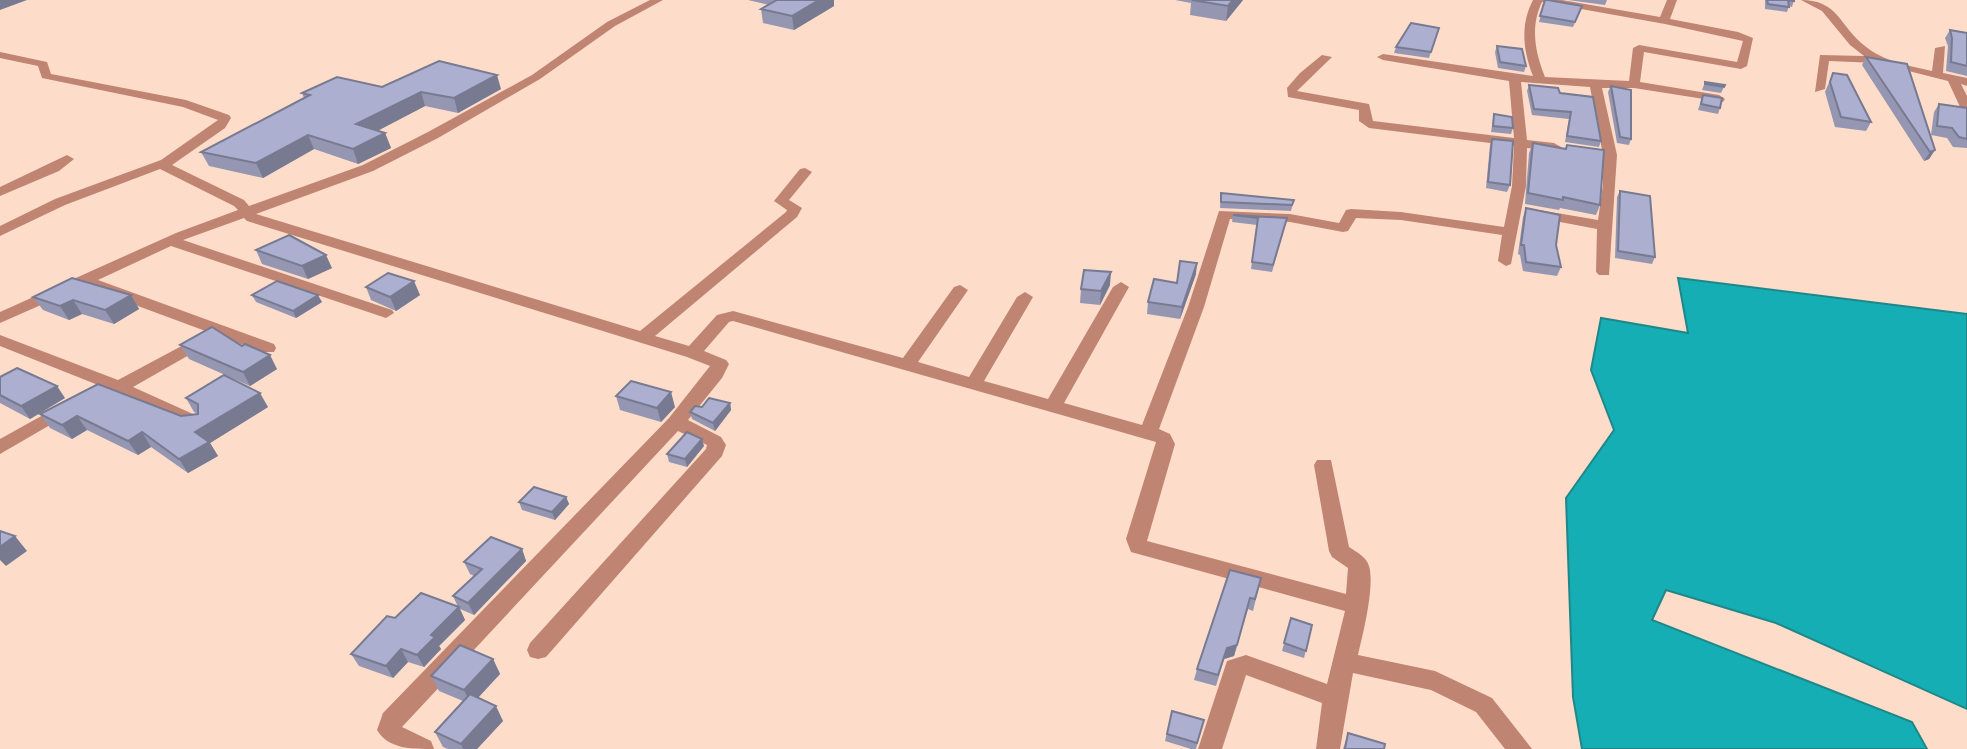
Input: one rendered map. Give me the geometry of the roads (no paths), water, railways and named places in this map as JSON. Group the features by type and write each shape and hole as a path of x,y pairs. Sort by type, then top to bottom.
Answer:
{"street":[{"path":"1,316 170,241 338,181 433,135 537,77 611,24 658,0"},
{"path":"1538,0 1531,13 1529,48 1541,80"},
{"path":"1545,0 1666,21 1746,37 1749,40 1741,65 1639,48 1634,84"},
{"path":"1666,21 1672,0"},
{"path":"1806,0 1834,15 1862,50 1889,62 1967,82"},
{"path":"1937,75 1941,48"},
{"path":"0,55 43,64 46,75 186,104 225,118 221,125 164,163 60,202 0,232"},
{"path":"1326,57 1304,75 1292,94 1365,107 1365,121 1369,124 1571,150"},
{"path":"1383,57 1515,78 1634,84 1719,99"},
{"path":"1819,89 1821,61 1824,57 1889,62"},
{"path":"1506,261 1508,232 1516,209 1521,172 1515,78"},
{"path":"1953,79 1967,109"},
{"path":"1596,84 1603,154 1610,185 1604,226 1604,272"},
{"path":"0,192 54,168 66,159"},
{"path":"164,163 164,166 187,179 239,203 252,218 693,353 714,360 720,366 676,422 392,721 389,730 391,734 422,749"},
{"path":"641,338 794,211 795,208 781,201 805,172"},
{"path":"1516,209 1604,226"},
{"path":"1148,433 1196,307 1224,214 1278,217 1343,228 1351,213 1389,215 1508,232"},
{"path":"170,241 386,313"},
{"path":"84,280 268,348"},
{"path":"1053,406 1121,287"},
{"path":"907,365 960,290"},
{"path":"973,384 1025,296"},
{"path":"693,353 723,318 731,315 1163,438 1166,444 1136,539 1138,546 1357,606"},
{"path":"0,448 82,399 220,331"},
{"path":"0,340 114,385 197,423"},
{"path":"538,650 715,451 717,445 714,441 676,422"},
{"path":"1324,465 1339,551 1359,567 1357,606 1335,697 1328,749"},
{"path":"1345,662 1435,681 1484,705 1520,749"},
{"path":"1210,749 1235,668 1239,665 1246,665 1335,697"}],"water":[{"path":"1678,278 1967,314 1967,709 1776,623 1666,590 1652,620 1912,722 1927,749 1582,749 1573,697 1566,498 1614,430 1591,370 1601,318 1688,333"}]}
